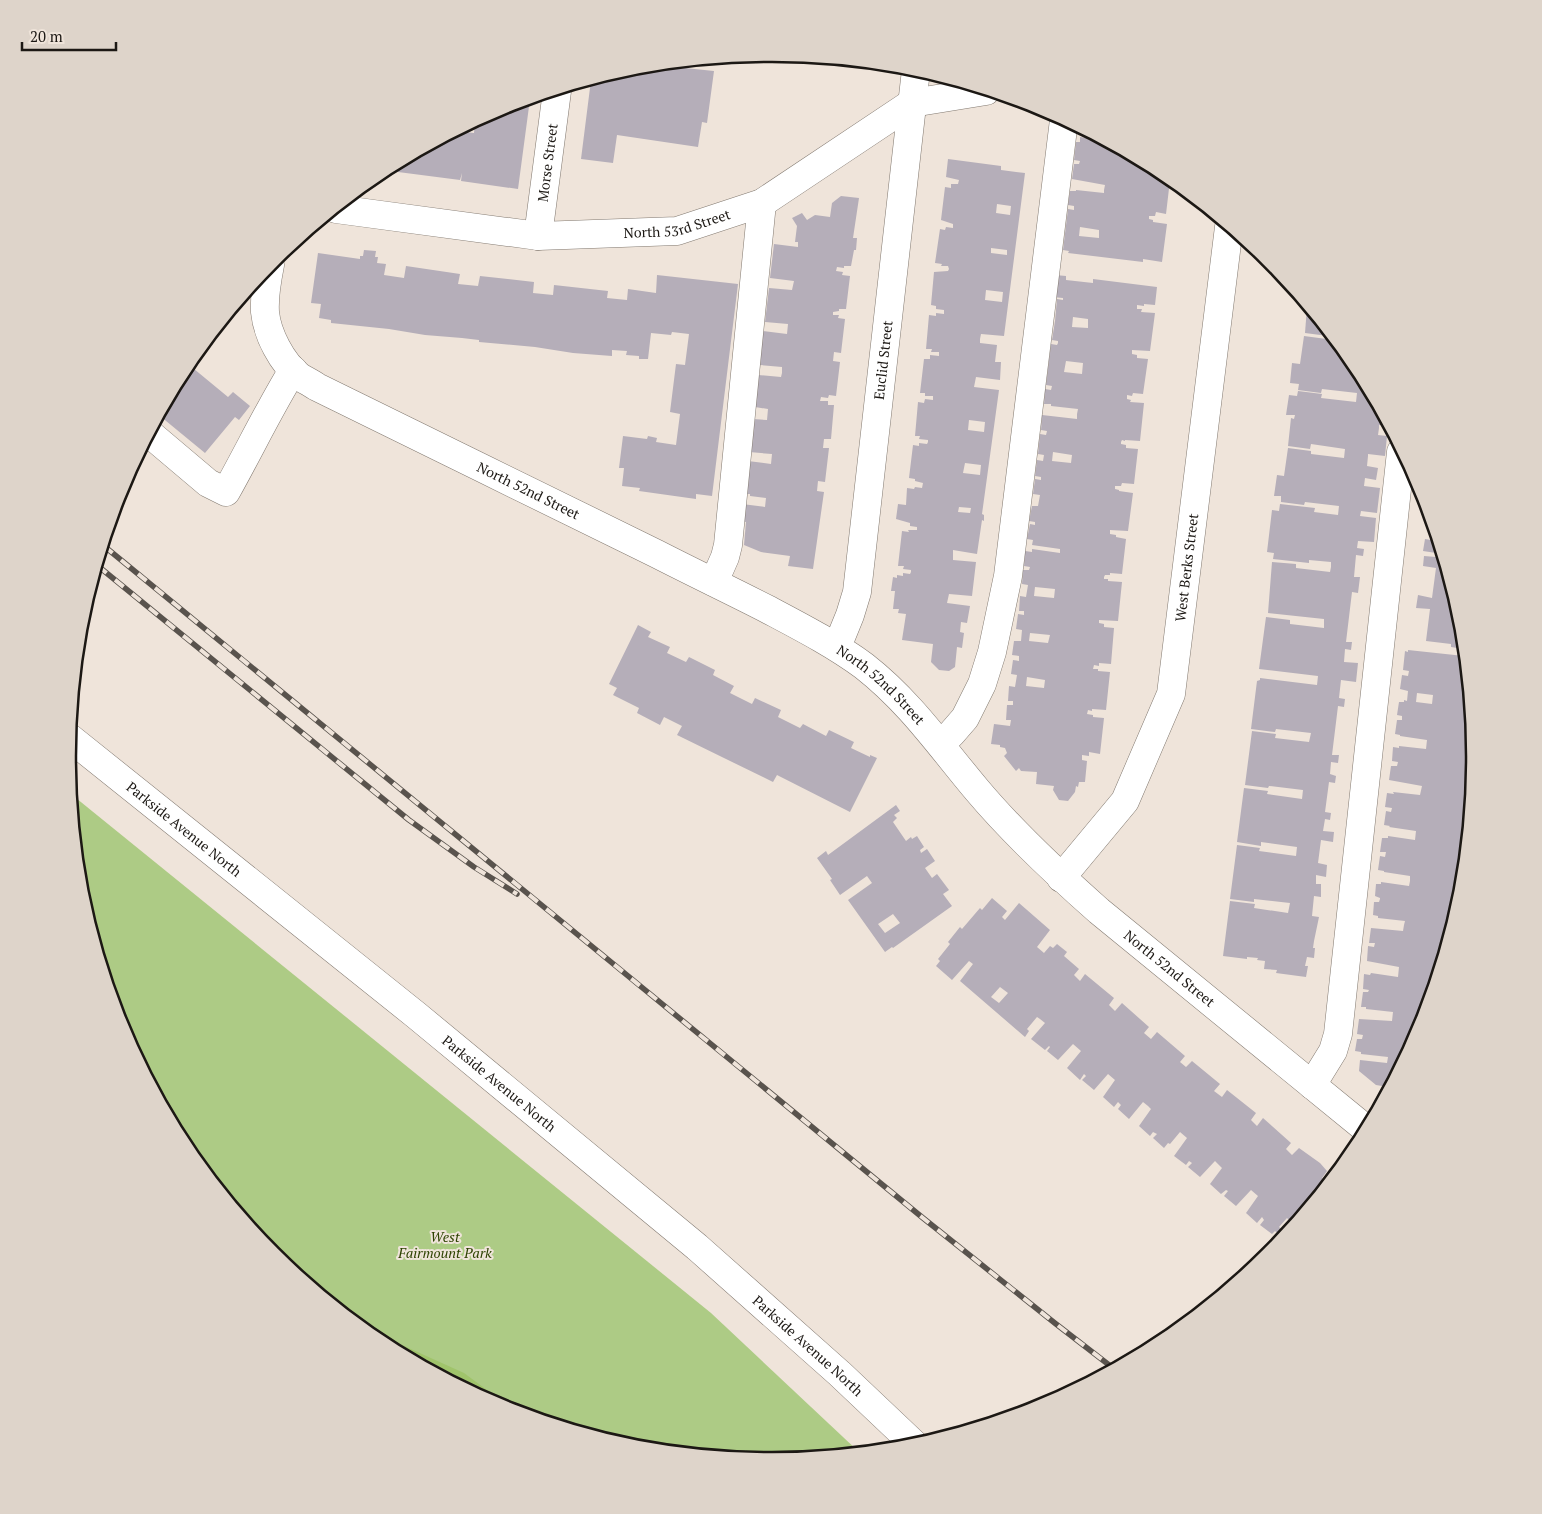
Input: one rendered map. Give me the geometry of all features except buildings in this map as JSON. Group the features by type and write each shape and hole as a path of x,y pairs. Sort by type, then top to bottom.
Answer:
{"street":[{"name":"Euclid Street","path":"837,647 850,615 856,592 915,78"},
{"name":"North 53rd Street","path":"343,210 538,236 677,231 762,203 912,103 974,93"},
{"name":"Morse Street","path":"538,236 556,96"},
{"path":"941,744 965,718 982,684 992,652 1008,576 1063,127"},
{"path":"714,582 728,545 762,203"},
{"name":"West Berks Street","path":"1061,878 1125,801 1171,694 1228,234"},
{"path":"155,438 208,483 226,492 271,406 296,373 283,358 270,330 266,314 265,295 268,279"},
{"name":"North 52nd Street","path":"296,373 326,391 714,582 837,647 882,681 902,701 941,744 1001,818 1061,878 1360,1124"},
{"path":"1312,1085 1333,1051 1338,1034 1400,463"},
{"name":"Parkside Avenue North","path":"77,743 416,1015 697,1247 840,1374 907,1438"}],"green space":[{"name":"West Fairmount Park","path":"78,800 711,1313 853,1447 771,1452 726,1450 680,1446 591,1428 505,1399 464,1380 385,1334 348,1308 280,1248 220,1180 194,1143 148,1064 129,1023 100,937 82,848"},
{"path":"405,1346 464,1373 487,1390 464,1380"}],"railway":[{"path":"108,550 923,1218 1108,1364"},
{"path":"102,569 409,820 474,867 517,894"}]}
